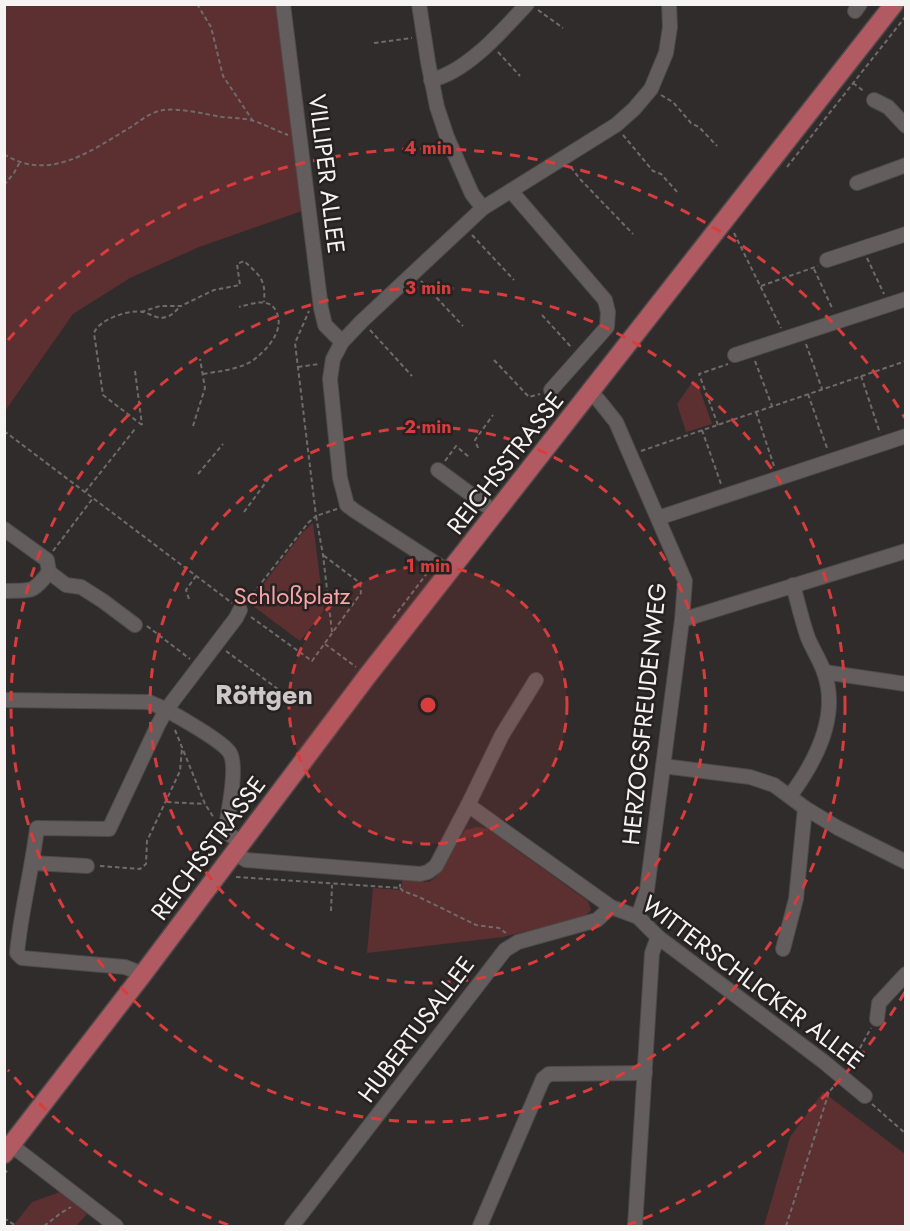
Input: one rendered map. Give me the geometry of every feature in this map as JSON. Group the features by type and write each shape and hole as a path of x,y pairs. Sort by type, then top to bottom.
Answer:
{"main road":[{"name":"REICHSSTRASSE","path":"8,1149 368,675 894,4"}],"street":[{"name":"VILLIPER ALLEE","path":"283,4 321,308 325,325 342,342"},
{"path":"419,4 437,107 447,137 472,194 483,208"},
{"path":"431,80 441,78 490,44 529,4"},
{"path":"449,572 347,505 340,478 330,380 333,360 342,342 362,321 483,208 616,125 634,109 651,89 666,53 670,27 669,4"},
{"path":"874,100 888,107 906,126"},
{"path":"857,183 906,165"},
{"path":"511,191 605,300 608,312 606,327 551,390"},
{"path":"827,260 906,234"},
{"path":"735,355 906,299"},
{"name":"HERZOGSFREUDENWEG","path":"591,392 616,422 685,581 647,890 638,917"},
{"path":"658,518 906,436"},
{"path":"438,470 496,513"},
{"path":"4,529 48,566 66,585"},
{"path":"682,620 906,551"},
{"path":"4,591 32,590 38,586 48,566"},
{"path":"790,796 818,750 829,713 829,692 824,672 808,638 793,585"},
{"path":"38,586 81,587 135,625"},
{"path":"143,974 125,967 22,958 17,953 37,828 109,829 166,710 240,610"},
{"path":"824,672 906,684"},
{"path":"4,700 148,702 166,710 224,746 231,754 233,763 232,787 225,831 246,860 420,874 436,866 502,735 536,680"},
{"path":"663,766 750,777 774,785 805,808 838,828 906,862"},
{"name":"WITTERSCHLICKER ALLEE","path":"468,805 611,907 638,917 658,937 824,1062 865,1096"},
{"path":"783,949 796,899 805,808"},
{"path":"33,862 87,866"},
{"name":"HUBERTUSALLEE","path":"292,1227 504,950 518,942 597,920 611,907"},
{"path":"635,1227 652,954 658,937"},
{"path":"877,1019 879,1003 906,974"},
{"path":"480,1227 543,1079 549,1074 645,1073"},
{"path":"8,1149 85,1202 116,1227"}],"path":[{"path":"197,4 211,27 223,76 253,121"},
{"path":"529,4 563,28"},
{"path":"374,43 424,36"},
{"path":"490,44 520,76"},
{"path":"853,83 874,100"},
{"path":"651,89 673,102 691,123 699,127 717,147"},
{"path":"4,154 20,162 34,165 48,166 68,161 90,151 151,114 163,110 178,110 253,121 288,135 298,134"},
{"path":"616,125 653,171 661,174 679,194"},
{"path":"565,157 579,178 633,234"},
{"path":"4,185 20,162"},
{"path":"464,226 514,280"},
{"path":"734,233 787,338"},
{"path":"862,248 890,304"},
{"path":"761,286 813,268 827,260"},
{"path":"140,312 161,318 169,317 181,306 214,290 240,285 237,264 244,261 264,282 264,302"},
{"path":"813,268 838,321"},
{"path":"413,273 463,326"},
{"path":"203,374 238,368 257,357 270,345 278,328 278,316 272,305 264,302 239,307"},
{"path":"135,371 142,425 104,395 94,333 96,328 110,318 160,306 181,306"},
{"path":"321,308 309,310 295,343 332,634"},
{"path":"542,315 580,358"},
{"path":"362,321 412,376"},
{"path":"802,333 822,389"},
{"path":"750,350 772,406"},
{"path":"718,425 699,374 732,362 735,355"},
{"path":"193,426 205,388 200,359"},
{"path":"494,360 528,397 551,390"},
{"path":"630,455 906,361"},
{"path":"861,376 883,443"},
{"path":"808,394 831,461"},
{"path":"756,412 778,478"},
{"path":"478,448 475,440 494,415"},
{"path":"85,492 135,429"},
{"path":"702,430 725,496"},
{"path":"4,431 312,662 361,593 360,583 323,555"},
{"path":"198,474 223,444"},
{"path":"438,470 456,446 470,457"},
{"path":"244,512 269,478"},
{"path":"48,566 93,498"},
{"path":"240,610 308,523 316,516 347,505"},
{"path":"189,599 186,590 196,576"},
{"path":"135,625 139,620 200,666"},
{"path":"216,644 282,692"},
{"path":"325,644 356,667"},
{"path":"173,726 205,804 216,822 225,831"},
{"path":"87,866 140,869 146,864 147,841 180,771 182,748"},
{"path":"166,802 205,804"},
{"path":"400,888 401,873"},
{"path":"234,876 400,888 476,925 499,928 518,942"},
{"path":"331,911 333,884"},
{"path":"786,1227 829,1092 843,1077 877,1019"},
{"name":"WITTERSCHLICKER ALLEE","path":"865,1096 879,1112 906,1134"},
{"path":"44,1227 67,1209 85,1202"},
{"path":"4,1218 16,1227"}],"green space":[{"path":"4,5 278,5 302,211 199,247 130,278 73,314 5,411"},
{"path":"697,382 712,424 686,432 677,404 691,384"},
{"name":"Schloßplatz","path":"313,523 324,611 300,641 249,603 303,532"},
{"path":"477,827 488,829 588,901 591,910 584,917 503,937 367,953 373,888 401,890 402,880 429,882 436,877 465,830"},
{"path":"823,1092 905,1154 905,1226 764,1226 790,1137"},
{"path":"60,1192 87,1214 76,1226 13,1226 32,1202"}],"district":[{"name":"Röttgen","path":"264,694"}]}
